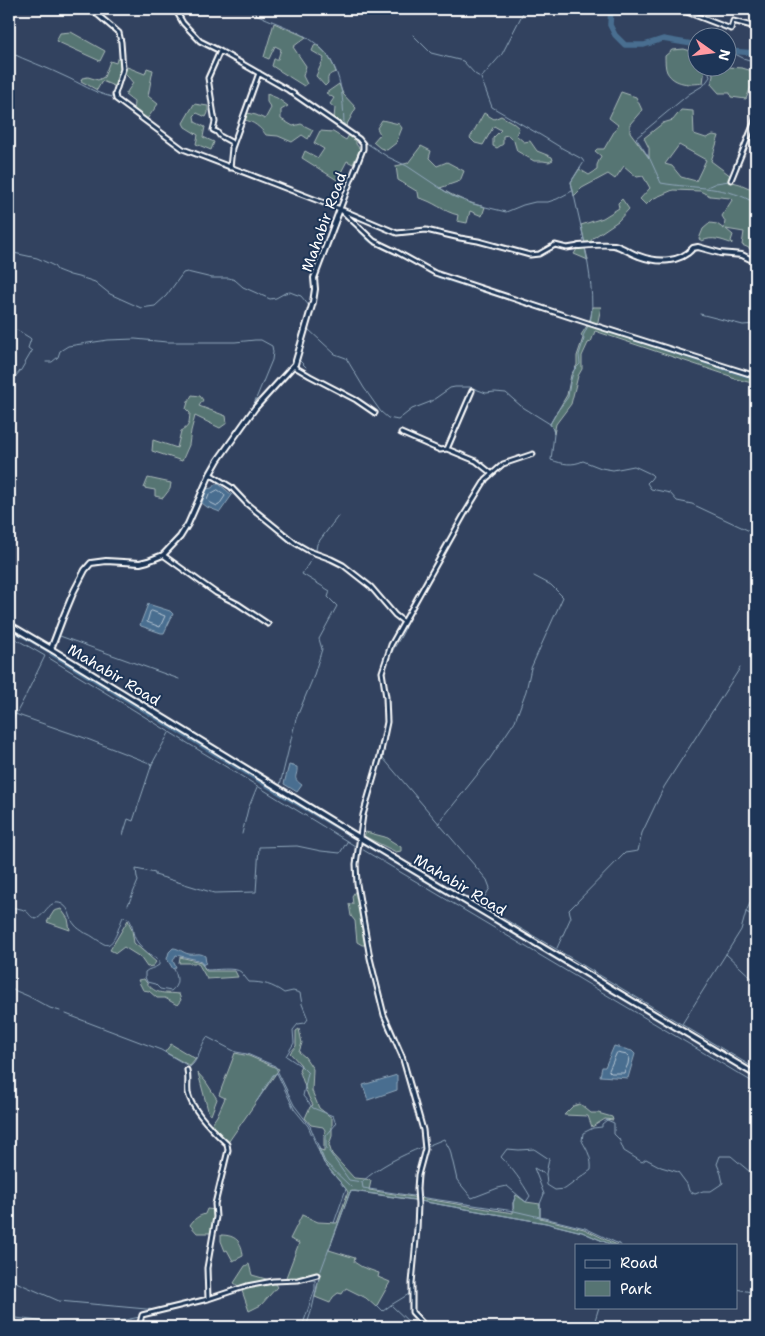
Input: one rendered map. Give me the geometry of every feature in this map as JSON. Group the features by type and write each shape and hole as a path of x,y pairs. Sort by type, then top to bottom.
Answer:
{"street":[{"path":"90,9 119,33 123,69 115,94 116,99 183,149 340,209 397,233 426,230 530,255 539,254 556,245 567,248 615,246 654,260 675,260 688,254 693,248 698,247 720,253 742,255 756,262"},
{"name":"Mahabir Road","path":"175,9 190,32 200,41 301,98 359,139 363,144 363,149 314,278 315,289 311,307 293,366 256,408 230,442 210,474 188,524 180,537 163,554 155,559 140,563 106,561 91,563 85,570 51,649 360,838 756,1075"},
{"path":"679,9 688,10 731,29 733,21 756,26"},
{"path":"220,51 208,78 215,122 213,130 231,142 232,148"},
{"path":"230,168 232,148 259,74"},
{"path":"731,180 755,123 756,114"},
{"path":"340,209 374,241 435,273 756,376"},
{"path":"293,366 356,400 375,413"},
{"path":"447,450 472,391"},
{"path":"401,433 440,450 447,450 476,461 492,473"},
{"path":"426,1327 412,1312 418,1175 425,1149 423,1130 402,1056 384,1015 370,958 357,884 356,864 358,846 363,815 380,756 387,722 382,672 392,645 483,484 503,464 533,454"},
{"path":"210,474 231,487 247,504 295,543 342,565 371,588 404,622"},
{"path":"163,554 216,593 238,604 268,624"},
{"path":"9,625 51,649"},
{"path":"187,1070 189,1096 201,1117 226,1144 228,1150 216,1204 216,1217 207,1268 208,1299"},
{"path":"139,1327 142,1315 208,1299 247,1286 317,1276"}],"green space":[{"path":"274,23 306,37 293,47 306,66 303,76 307,84 304,86 272,66 274,59 278,59 281,49 275,46 269,59 264,57"},
{"path":"71,32 105,51 100,61 56,41 60,33"},
{"path":"315,44 328,56 336,72 329,76 328,83 325,86 316,76 324,58 312,51"},
{"path":"672,50 688,50 688,78 704,78 703,83 688,84 678,82 670,76 665,66 665,56"},
{"path":"117,59 121,60 121,71 120,78 114,86 102,81 97,90 81,81 82,78 88,77 98,80 104,77 110,61 116,63"},
{"path":"127,67 145,74 147,68 153,70 148,96 158,104 147,119 137,113 134,108 134,102 125,95 133,83 125,74"},
{"path":"738,68 756,72 756,86 751,87 746,99 731,97 730,93 719,93 711,84 712,78 738,78"},
{"path":"339,84 343,94 356,108 346,126 334,118 335,108 330,104 334,98 326,93"},
{"path":"621,92 636,97 642,110 630,124 630,132 649,158 649,148 644,138 663,123 673,120 681,110 693,111 694,134 706,138 713,135 719,136 711,161 731,176 729,181 756,191 756,251 742,245 744,232 726,229 733,235 731,241 733,244 717,239 702,241 699,239 703,229 710,223 717,224 724,229 725,221 722,216 732,200 730,198 710,196 700,191 673,190 652,199 646,205 640,199 650,188 643,176 637,177 624,166 615,179 608,174 582,188 574,196 571,182 579,169 589,175 597,170 601,156 595,151 597,149 604,149 618,125 609,118","holes":["679,145 706,160 696,181 681,177 672,166 665,164"]},
{"path":"267,94 288,106 281,110 281,119 293,126 301,124 313,130 308,139 302,135 292,142 278,136 266,135 256,125 244,120 247,113 265,119 271,108 267,102"},
{"path":"194,104 208,106 206,117 197,113 194,116 195,122 205,127 203,137 214,142 211,150 196,144 198,135 185,127 183,123"},
{"path":"484,113 494,119 501,116 512,122 519,128 516,135 524,142 530,141 537,151 552,157 553,160 549,162 534,161 517,151 514,141 508,135 503,136 503,144 497,148 493,146 493,138 501,130 494,126 483,145 475,143 470,138"},
{"path":"382,120 399,124 402,128 396,143 387,150 380,148 373,142 380,134 377,128"},
{"path":"320,131 333,132 346,140 349,135 356,140 356,144 360,149 353,164 347,161 337,180 302,158 305,151 318,158 324,149 314,143"},
{"path":"421,146 431,151 429,158 437,166 447,162 464,171 460,181 440,188 473,204 485,207 482,216 470,211 467,223 457,221 458,215 419,198 418,192 398,180 396,166 408,163"},
{"path":"622,199 629,209 618,221 593,238 585,247 588,260 574,254 579,246 585,244 581,225 603,218 619,208 618,203"},
{"path":"592,307 601,307 597,326 756,376 756,384 732,378 595,331 591,342 588,343 582,356 582,369 578,376 571,404 556,424 554,434 550,424 567,395 571,375 577,365 577,356 583,338 581,335 590,319"},
{"path":"192,395 200,396 203,400 199,406 226,416 227,423 220,428 195,416 189,445 182,461 152,451 153,440 177,448 181,431 188,424 190,413 186,409"},
{"path":"148,478 171,483 170,489 163,498 155,496 155,490 144,488"},
{"path":"366,832 385,837 401,847 401,851 396,852 364,836"},
{"path":"356,890 366,945 357,942 355,921 351,916 349,904 353,904 352,896"},
{"path":"61,909 68,919 70,930 47,922 54,911"},
{"path":"128,920 134,943 156,962 153,966 147,967 140,957 124,947 116,953 110,950"},
{"path":"180,957 201,962 206,971 235,971 238,977 207,979 198,963 179,963"},
{"path":"144,979 155,991 179,994 181,1000 177,1005 165,998 157,998 149,991 143,990 138,980"},
{"path":"299,1029 302,1043 299,1052 313,1069 312,1091 319,1108 332,1118 332,1136 329,1145 332,1154 354,1178 371,1181 369,1190 513,1213 513,1203 516,1195 526,1202 540,1204 540,1218 584,1229 615,1244 610,1244 582,1232 546,1223 352,1191 350,1192 329,1250 355,1258 354,1262 379,1273 378,1277 390,1282 376,1307 366,1298 346,1288 342,1294 338,1293 333,1297 330,1303 315,1297 320,1274 303,1279 285,1280 299,1243 290,1239 302,1215 318,1222 337,1223 348,1192 324,1163 318,1149 324,1151 325,1130 323,1127 311,1125 305,1118 310,1107 313,1105 299,1070 301,1065 290,1053 296,1046 296,1031"},
{"path":"171,1044 196,1059 190,1066 165,1052"},
{"path":"235,1053 249,1056 279,1069 227,1144 210,1126 225,1098 219,1095"},
{"path":"198,1073 217,1099 211,1115 209,1114"},
{"path":"580,1104 591,1113 612,1117 613,1120 605,1119 592,1127 588,1116 564,1115 573,1106"},
{"path":"207,1209 216,1210 213,1235 210,1233 197,1233 190,1225 196,1218 205,1214"},
{"path":"221,1235 230,1236 237,1240 241,1246 243,1256 233,1261 227,1250 225,1251"},
{"path":"249,1264 252,1275 273,1281 277,1287 261,1305 249,1311 241,1288 234,1283 245,1266"}],"water":[{"path":"215,484 219,484 232,495 220,512 202,503 206,489 212,488"},
{"path":"148,604 170,611 173,614 164,633 140,625"},
{"path":"289,765 297,767 296,778 302,785 297,792 284,784"},
{"path":"173,948 189,954 203,955 205,956 206,963 202,965 201,961 176,955 173,961 176,967 173,969 167,959 169,952"},
{"path":"614,1046 632,1051 635,1054 628,1078 600,1076 602,1067 605,1067"},
{"path":"397,1075 397,1090 368,1100 363,1085"}],"waterway":[{"path":"247,9 303,35 325,52 337,74 342,98 344,125 365,142"},
{"path":"525,9 502,54 481,78 492,107 582,159 584,162 571,182 585,244"},
{"path":"611,9 610,25 615,35 625,45 644,45 663,39 688,43"},
{"path":"413,35 431,53 463,61 480,77"},
{"path":"9,52 114,98"},
{"path":"738,52 756,53"},
{"path":"738,56 756,62"},
{"path":"709,78 704,85 689,94 636,138 650,159 661,183 723,191 745,198 756,204"},
{"path":"755,114 756,109"},
{"path":"169,140 181,150 207,161"},
{"path":"368,144 407,166 452,196 473,204 506,212 535,202 548,202 572,191"},
{"path":"211,162 335,209"},
{"path":"707,187 729,181 731,176"},
{"path":"341,212 370,241 407,259"},
{"path":"585,248 592,296 590,323"},
{"path":"9,252 37,258 54,266 57,270 95,282 110,294 141,308 155,306 166,296 183,273 187,272 212,278 229,278 235,280 243,287 270,299 290,292 301,296 310,307"},
{"path":"434,274 544,310"},
{"path":"313,310 308,329 335,354 346,358 364,388 381,412 388,418 398,420 412,409 430,402 450,388 470,387 486,393 506,393 521,406 550,424 554,434 551,460 567,464 583,461 601,468 613,470 634,466 653,476 647,483 651,489 670,493 677,501 692,504 756,534"},
{"path":"700,314 743,325 756,324"},
{"path":"590,320 594,323 710,360"},
{"path":"550,424 568,397 574,370 580,364 579,355 584,339 583,336 589,324"},
{"path":"9,384 21,370 32,351 28,348 31,339 17,330"},
{"path":"610,332 756,379"},
{"path":"46,362 52,362 58,357 60,351 68,346 108,340 135,339 167,342 261,340 272,346 272,360 253,406 224,446 211,469"},
{"path":"298,361 306,367"},
{"path":"237,436 285,377"},
{"path":"213,473 221,459"},
{"path":"196,501 206,479"},
{"path":"211,479 229,489 244,503"},
{"path":"249,507 287,541 313,555"},
{"path":"316,550 317,544 339,515"},
{"path":"179,535 189,516"},
{"path":"135,561 159,554 177,537"},
{"path":"280,785 296,719 313,678 322,649 319,639 337,606 328,597 330,591 302,574 314,555"},
{"path":"111,559 131,561"},
{"path":"80,575 89,562"},
{"path":"438,824 489,760 515,721 526,691 531,668 563,597 551,585 534,576"},
{"path":"49,644 68,601"},
{"path":"9,622 50,645"},
{"path":"388,702 385,679 386,665 405,628"},
{"path":"9,629 48,651"},
{"path":"9,635 45,656 26,695"},
{"path":"57,635 179,679"},
{"path":"54,648 358,834"},
{"path":"51,654 358,840"},
{"path":"49,658 355,846"},
{"path":"557,948 571,917 569,910 625,853 638,851 642,833 664,787 740,668"},
{"path":"9,727 25,697"},
{"path":"9,712 152,764"},
{"path":"388,726 383,758 487,880 490,888 480,905"},
{"path":"123,835 128,819 133,821 152,764 169,733"},
{"path":"242,834 248,809 257,787"},
{"path":"362,836 756,1069"},
{"path":"128,905 138,881 136,869 155,873 155,875 214,893 256,892 259,847 297,846 340,853 347,842"},
{"path":"361,842 756,1078"},
{"path":"360,848 756,1084"},
{"path":"682,1024 741,930 746,912 756,890"},
{"path":"9,907 24,910 36,919 50,905 54,903 62,904 67,909 76,926 85,933"},
{"path":"746,912 756,917"},
{"path":"86,933 108,945 116,935 123,917 128,918 138,943 149,955 159,961 159,965 145,972 147,982 155,984 160,989 171,991 177,981 174,969"},
{"path":"726,954 756,982"},
{"path":"202,963 207,970 238,970 249,982 268,984 284,993 293,991 300,993 308,1019 305,1023 298,1024 293,1030 294,1043 286,1056 308,1073 303,1096 313,1108 333,1116 336,1124 326,1136 326,1147 349,1180 362,1182 383,1166 422,1147"},
{"path":"9,988 60,1011"},
{"path":"66,1014 161,1050 190,1067 207,1037 236,1052 247,1054 275,1066 294,1105 310,1126 325,1162 351,1187"},
{"path":"257,1101 273,1075 277,1073 294,1109 308,1126 324,1163 346,1189 334,1223"},
{"path":"427,1146 444,1139 450,1150 457,1180 472,1198 507,1186 526,1202 530,1196 517,1176 501,1157 507,1149 534,1149 549,1159 546,1174 547,1185 555,1190 565,1189 591,1170 589,1155 582,1141 583,1133 593,1128 602,1127 602,1124 607,1120 614,1123 614,1134 619,1139 624,1151 642,1162 646,1159 661,1167 678,1172 687,1184 689,1191 695,1194 711,1191 723,1183 717,1164 720,1156 731,1156 756,1177"},
{"path":"540,1216 540,1204 544,1194 534,1168 545,1174"},
{"path":"419,1185 421,1175"},
{"path":"362,1182 363,1188 413,1196 415,1194 416,1182"},
{"path":"306,1327 320,1273 350,1192 355,1191 416,1200"},
{"path":"419,1191 419,1197 514,1211 585,1228 619,1244"},
{"path":"514,1210 513,1203 516,1195"},
{"path":"420,1201 546,1223 582,1232 610,1244"},
{"path":"410,1311 409,1293 411,1278"},
{"path":"9,1279 59,1301 157,1310"},
{"path":"299,1281 315,1280 315,1289 302,1327"},
{"path":"262,1285 295,1282"},
{"path":"738,1289 756,1293"},
{"path":"391,1305 409,1294"},
{"path":"149,1315 209,1301 222,1296"},
{"path":"377,1305 383,1311 391,1305 412,1325 422,1325 424,1327"},
{"path":"593,1327 599,1308"},
{"path":"412,1315 421,1325"},
{"path":"9,1317 82,1327"},
{"path":"95,1327 140,1317"}]}
